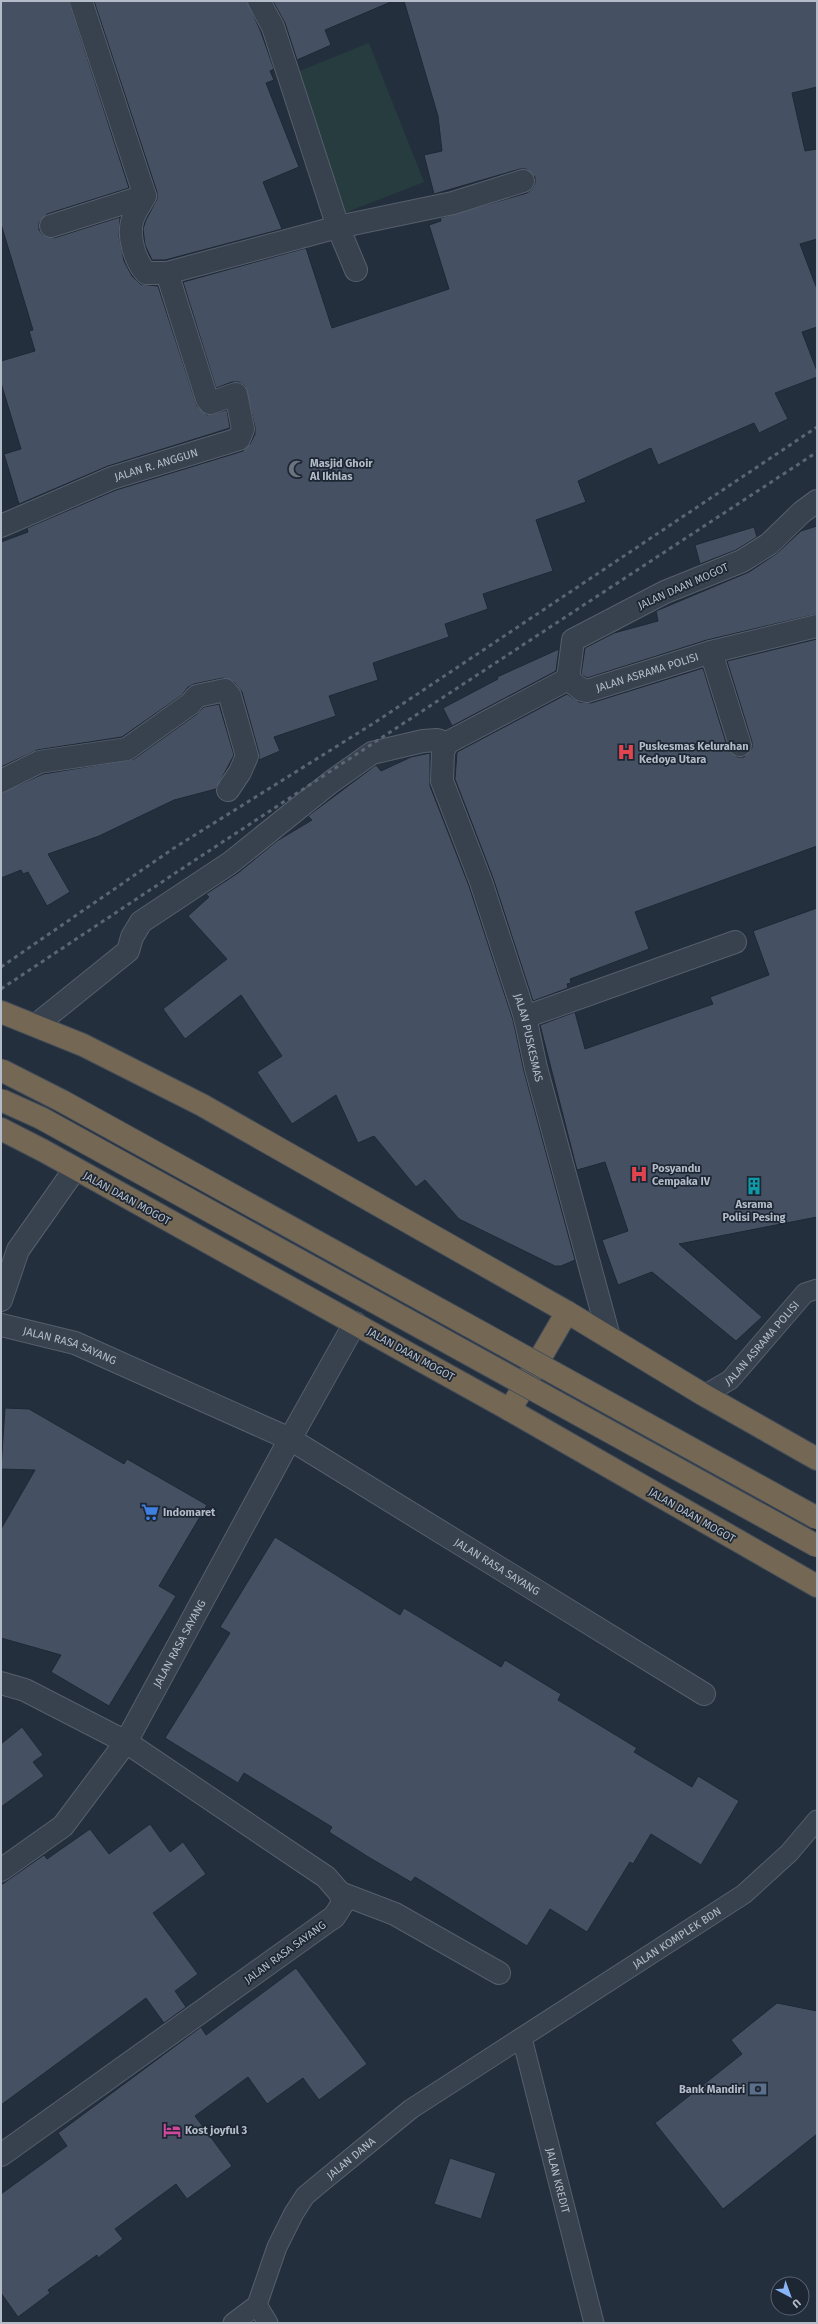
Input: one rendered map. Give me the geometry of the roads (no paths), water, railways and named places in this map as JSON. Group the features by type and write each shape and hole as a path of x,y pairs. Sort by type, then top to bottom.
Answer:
{"highway":[{"path":"1,1012 82,1045 202,1105 609,1336 704,1395 817,1459"},
{"path":"1,1070 69,1105 817,1518"},
{"path":"1,1100 48,1122 817,1546"},
{"name":"JALAN DAAN MOGOT","path":"1,1129 355,1323 817,1586"},
{"path":"510,1410 567,1312"}],"street":[{"path":"81,1 145,196 132,222 131,231 137,262 146,273 167,274 338,227 453,203 523,181"},
{"path":"259,1 274,27 338,227 356,270"},
{"path":"51,226 145,196"},
{"name":"JALAN R. ANGGUN","path":"3,521 112,478 239,439 243,429 236,394 215,403 210,403 167,274"},
{"name":"JALAN DAAN MOGOT","path":"568,679 573,640 665,592 742,561 769,544 802,512 817,501"},
{"name":"JALAN ASRAMA POLISI","path":"568,679 582,690 587,691 711,652 817,626"},
{"path":"711,652 740,745"},
{"path":"36,1025 128,951 132,937 141,922 230,863 331,782 372,752 423,741 437,740 447,743 568,679"},
{"path":"1,781 40,762 127,749 190,704 197,696 225,690 230,696 247,756 240,772 228,790"},
{"name":"JALAN PUSKESMAS","path":"447,743 443,752 442,781 481,882 525,1017 536,1068 609,1336"},
{"path":"525,1017 735,942"},
{"path":"1,1300 18,1250 75,1169"},
{"name":"JALAN RASA SAYANG","path":"1,1870 63,1826 126,1742 290,1439 355,1323"},
{"name":"JALAN RASA SAYANG","path":"1,1325 75,1343 290,1439 704,1694"},
{"path":"1,1683 25,1690 126,1742 326,1877 340,1893 396,1914 500,1973"},
{"name":"JALAN RASA SAYANG","path":"1,2155 334,1917 343,1903 340,1893"}],"lane":[{"name":"JALAN ASRAMA POLISI","path":"704,1395 730,1380 805,1293 817,1289"},
{"name":"JALAN KOMPLEK BDN","path":"522,2038 744,1894 789,1853 817,1820"},
{"name":"JALAN DANA","path":"257,2305 277,2247 305,2196 411,2109 522,2038"},
{"name":"JALAN KREDIT","path":"522,2038 594,2323"},
{"path":"233,2323 257,2305 268,2323"}],"railway":[{"path":"1,967 174,848 374,723 817,427"},
{"path":"1,989 817,452"}],"place":[{"name":"Masjid Ghoir Al Ikhlas","path":"297,469"},
{"name":"Puskesmas Kelurahan Kedoya Utara","path":"626,752"},
{"name":"Posyandu Cempaka IV","path":"639,1174"},
{"name":"Asrama Polisi Pesing","path":"754,1186"},
{"name":"Indomaret","path":"150,1512"},
{"name":"Bank Mandiri","path":"758,2089"},
{"name":"Kost joyful 3","path":"172,2130"}]}
